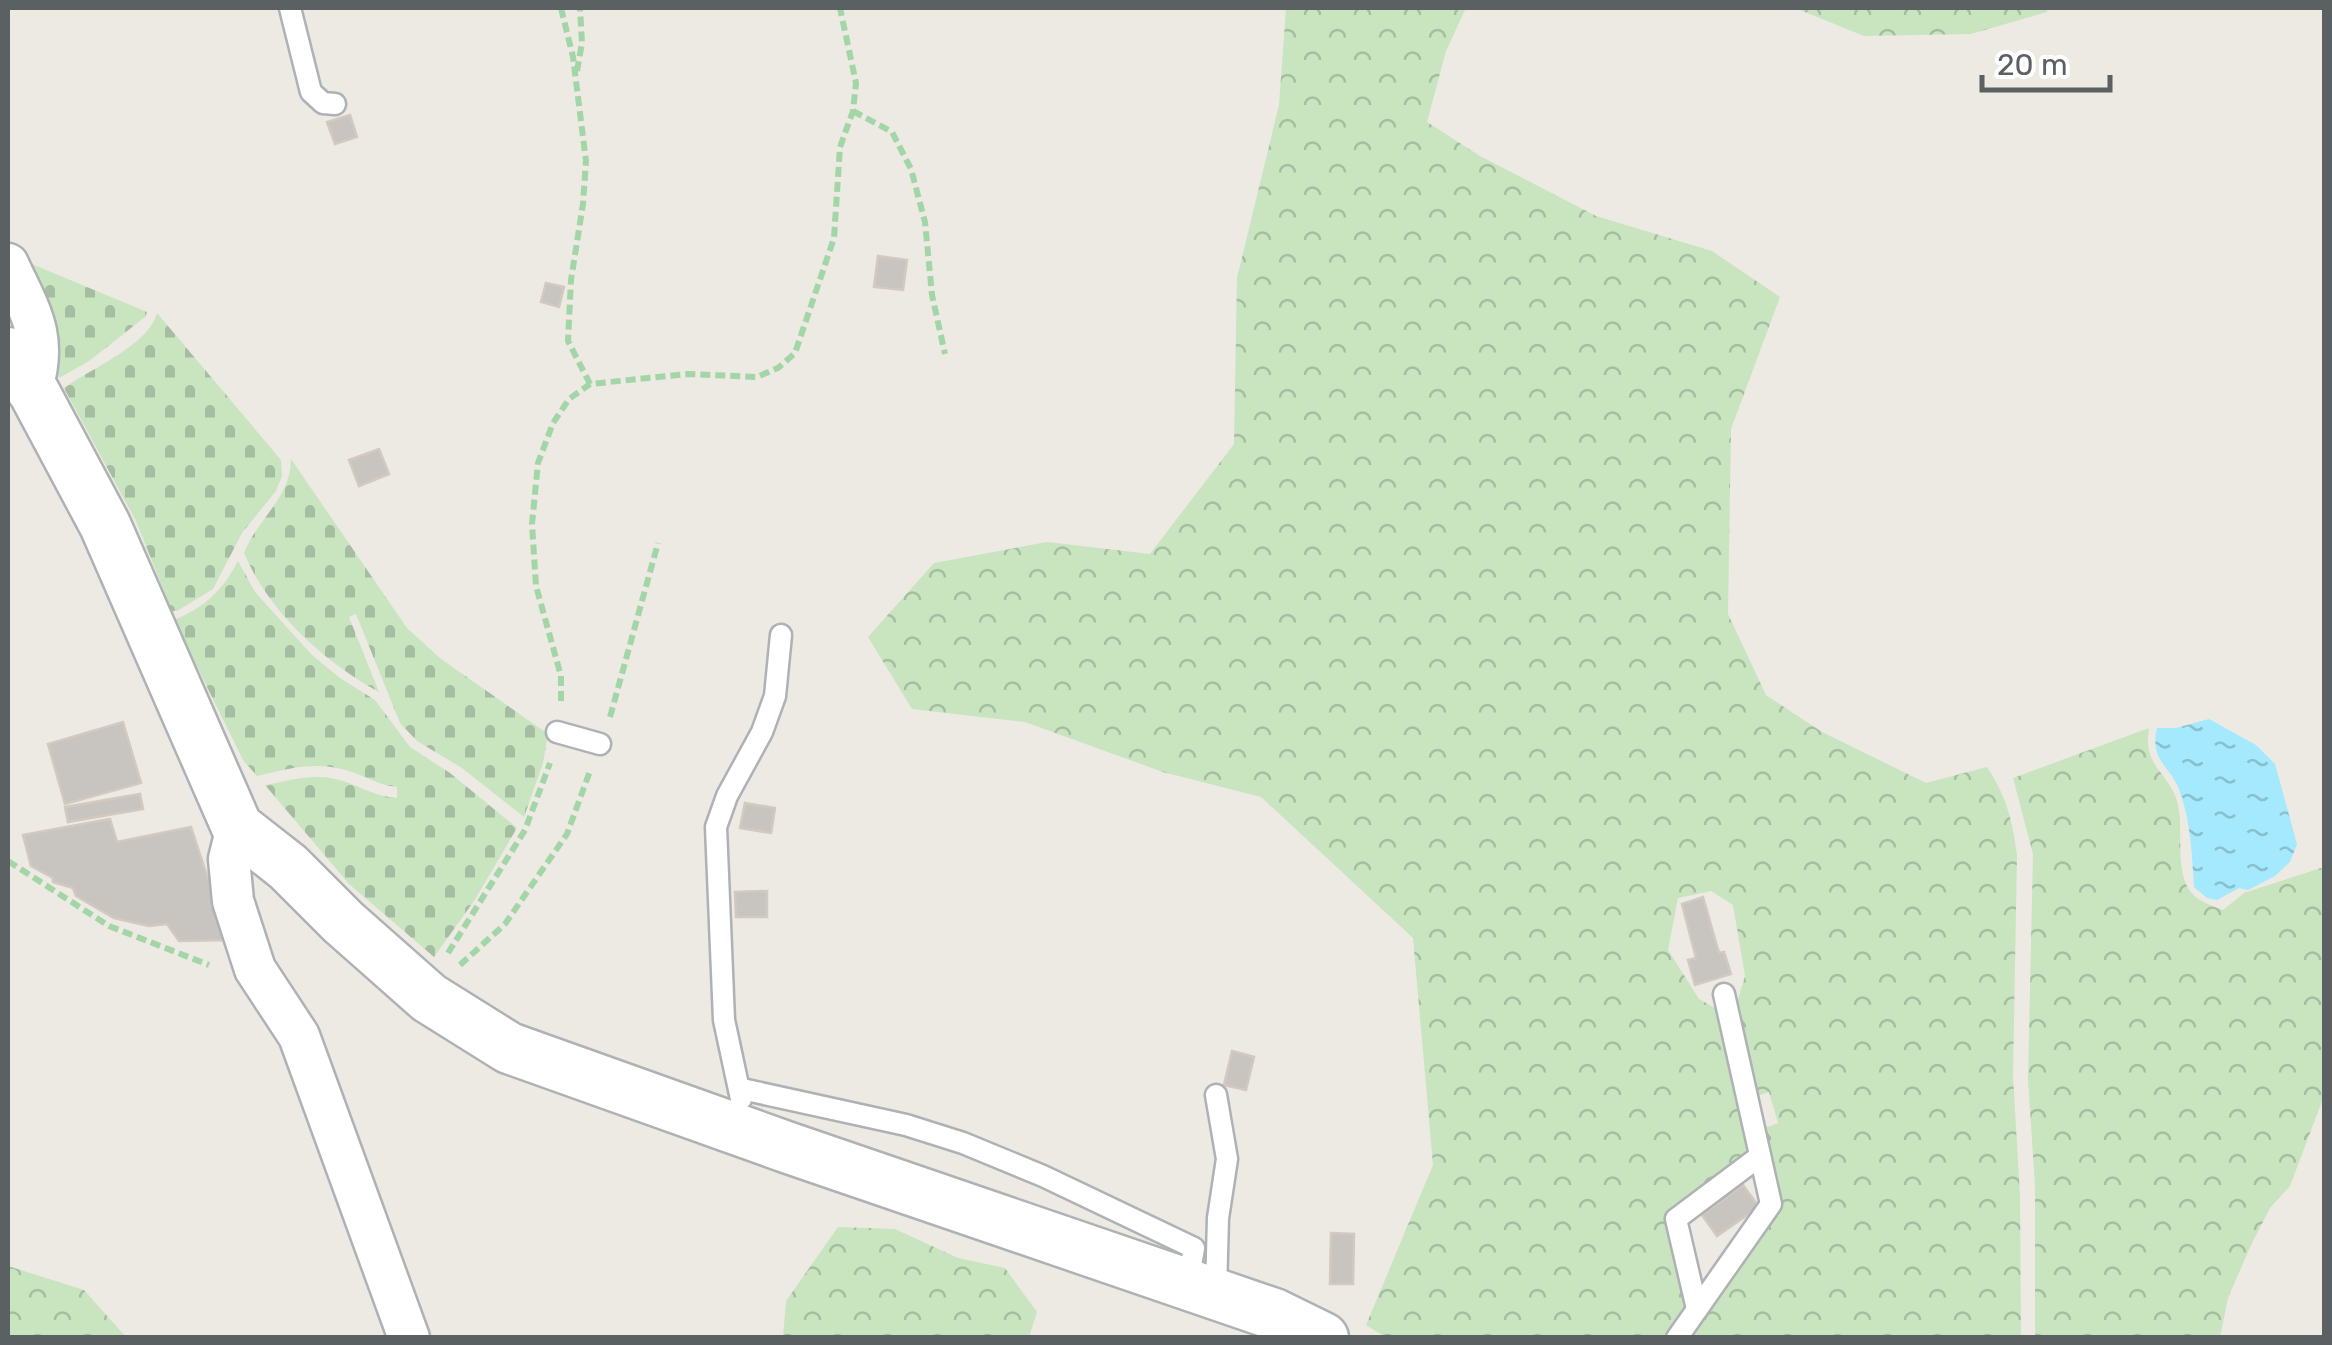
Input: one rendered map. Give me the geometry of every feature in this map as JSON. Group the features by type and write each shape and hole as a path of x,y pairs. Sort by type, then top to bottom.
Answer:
{"street":[{"path":"8,264 34,322 41,359 20,371 104,524 236,826 288,868 422,992 509,1048 741,1110 1202,1290 1274,1314 1323,1338"},
{"path":"236,826 229,859 233,901 255,970 299,1036 409,1338"}],"lane":[{"path":"290,8 311,92 323,103 335,104"},
{"path":"741,1110 724,1020 716,827 775,696 781,635"},
{"path":"557,732 600,744"},
{"path":"1677,1338 1771,1204 1724,994"},
{"path":"1202,1290 1227,1159 1216,1095"},
{"path":"1696,1309 1676,1219 1760,1156"}],"path":[{"path":"561,8 576,77 586,160 570,280 568,341 590,384"},
{"path":"576,77 582,44 580,8"},
{"path":"422,992 525,830 553,755 562,693 561,676 536,586 532,524 538,463 561,410 569,398 590,384 688,374 757,376 778,368 796,353 834,238 840,148 853,111 856,82 840,8"},
{"path":"853,111 892,132 911,169 925,222 932,295 945,354"},
{"path":"422,992 473,956 505,924 568,834 600,744 658,544"},
{"path":"8,861 109,926 203,964 252,960"}],"green space":[{"path":"1286,8 1466,8 1446,51 1427,122 1480,156 1596,216 1712,251 1780,297 1731,429 1728,614 1766,695 1822,732 1926,783 1987,767 2004,798 2017,855 2013,1076 2020,1196 2021,1337 1688,1337 1779,1210 1762,1129 1778,1123 1769,1092 1754,1097 1736,1006 1745,976 1733,905 1711,891 1678,898 1668,950 1699,999 1722,1012 1754,1152 1667,1215 1689,1310 1668,1337 1387,1338 1366,1325 1433,1165 1413,938 1261,797 1163,772 1025,722 912,709 868,637 934,563 1047,542 1150,554 1234,444 1237,278 1279,105"},
{"path":"1795,8 2047,8 2047,12 1971,34 1864,36"},
{"path":"15,257 147,312 145,317 89,361 59,378 56,357"},
{"path":"157,313 281,460 282,476 276,491 242,533 213,589 177,611 172,611 136,521 64,388 131,346 152,325"},
{"path":"291,459 407,628 441,659 548,734 543,763 524,817 462,768 417,741 400,723 356,614 349,617 379,692 318,650 268,595 244,553 280,497"},
{"path":"238,561 255,592 312,655 375,700 410,747 450,773 517,828 474,901 434,957 349,884 265,785 323,777 397,798 397,787 328,766 257,776 243,760 174,620 212,596"},
{"path":"2149,728 2152,759 2176,798 2183,874 2197,898 2223,910 2244,893 2324,867 2324,1096 2290,1186 2270,1208 2228,1298 2220,1337 2035,1337 2035,1185 2028,1080 2033,854 2013,778"},
{"path":"838,1227 895,1229 958,1258 1005,1268 1037,1312 1029,1337 783,1337 786,1301"},
{"path":"8,1266 84,1290 126,1337 8,1337"}],"water":[{"path":"2209,719 2256,745 2275,764 2297,844 2290,862 2275,876 2217,900 2207,898 2194,887 2184,804 2158,756 2155,739 2157,728 2176,728"}],"building":[{"path":"350,115 357,137 335,144 327,122"},
{"path":"878,256 907,260 903,290 874,287"},
{"path":"546,283 564,287 559,307 541,302"},
{"path":"379,449 389,474 359,486 349,460"},
{"path":"123,722 141,783 65,804 48,744"},
{"path":"140,794 143,809 68,822 65,807"},
{"path":"745,803 775,808 771,833 740,828"},
{"path":"110,819 117,842 191,827 228,940 179,941 167,924 149,926 114,918 76,896 73,888 53,882 53,878 31,866 23,835"},
{"path":"767,891 767,917 736,917 735,892"},
{"path":"1703,897 1719,953 1724,952 1731,974 1695,985 1688,960 1696,958 1682,904"},
{"path":"1232,1051 1254,1057 1246,1090 1224,1085"},
{"path":"1743,1185 1759,1207 1717,1236 1702,1215"},
{"path":"1331,1233 1354,1234 1353,1284 1330,1284"}]}
